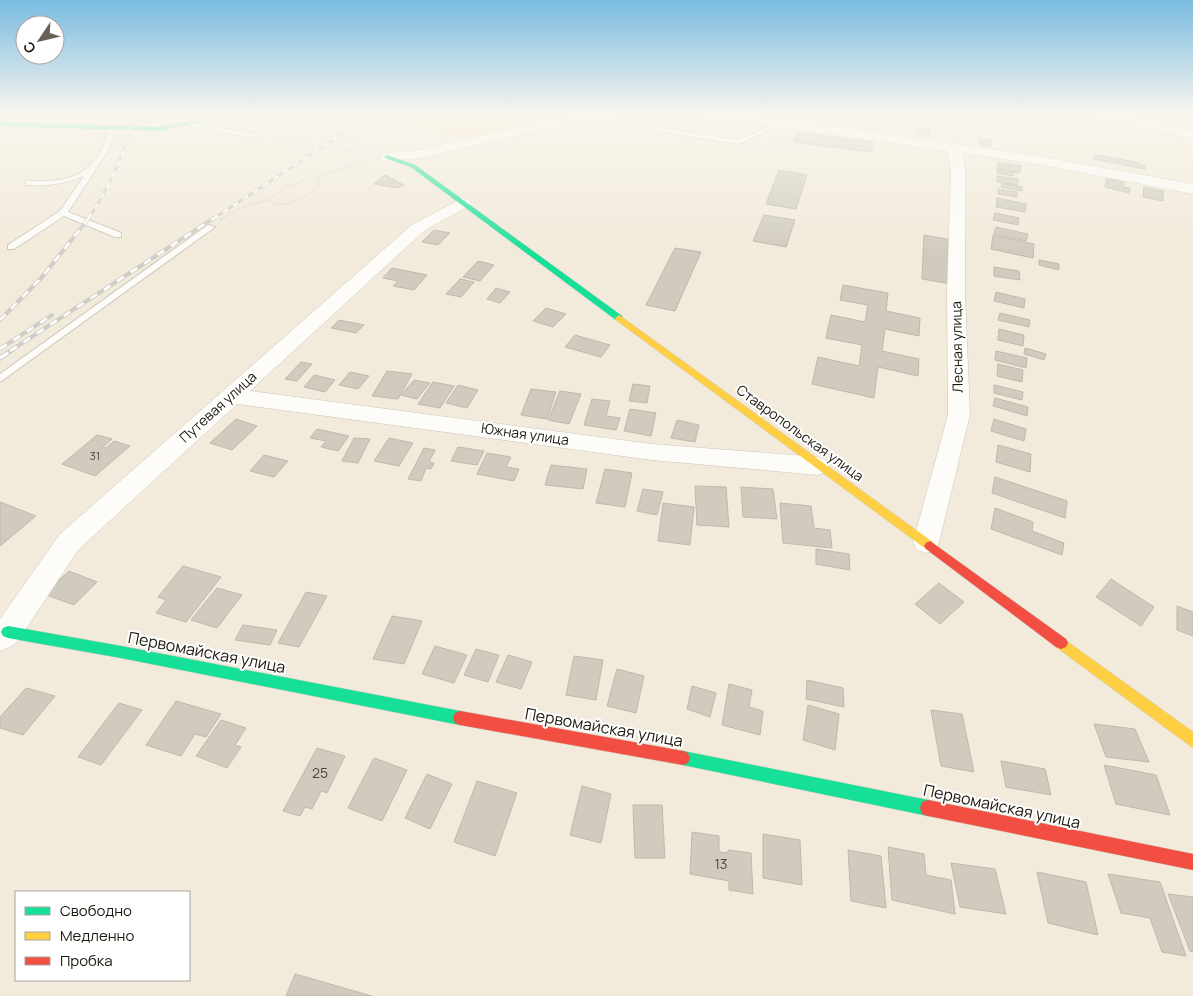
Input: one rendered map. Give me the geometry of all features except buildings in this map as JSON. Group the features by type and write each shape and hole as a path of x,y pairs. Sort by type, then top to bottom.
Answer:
{"street":[{"name":"Ставропольская улица","path":"397,160 413,166 818,466 926,542 1193,741"},
{"name":"Лесная улица","path":"926,542 958,415 956,294 958,169 956,160"},
{"path":"1039,160 1193,189"},
{"name":"Путевая улица","path":"4,635 68,542 419,227 463,203"},
{"name":"Южная улица","path":"232,396 652,452 818,466"},
{"name":"Первомайская улица","path":"4,635 214,669 351,698 658,752 1193,862"}],"lane":[{"path":"11,246 63,213 98,160"},
{"path":"29,183 47,185 67,181 92,170"},
{"path":"63,213 103,226 118,234"},
{"path":"0,379 211,227"}],"path":[{"path":"269,200 273,194 297,181 345,166 371,160"},
{"path":"211,227 226,216 258,201 269,200 272,203 284,204 299,200 320,184 317,176"}],"railway":[{"path":"88,219 119,160"},
{"path":"213,219 302,160"},
{"path":"0,320 42,277 89,218"},
{"path":"10,351 214,218"},
{"path":"0,349 52,315"},
{"path":"0,358 12,350"}],"traffic: fast":[{"path":"397,160 413,166 619,318"},
{"path":"8,632 65,641 460,718"},
{"path":"683,758 928,808"}],"traffic: slow":[{"path":"619,318 930,546"},
{"path":"1061,643 1193,741"}],"traffic: jam":[{"path":"930,546 1061,643"},
{"path":"460,718 683,758"},
{"path":"928,808 1193,862"}]}
